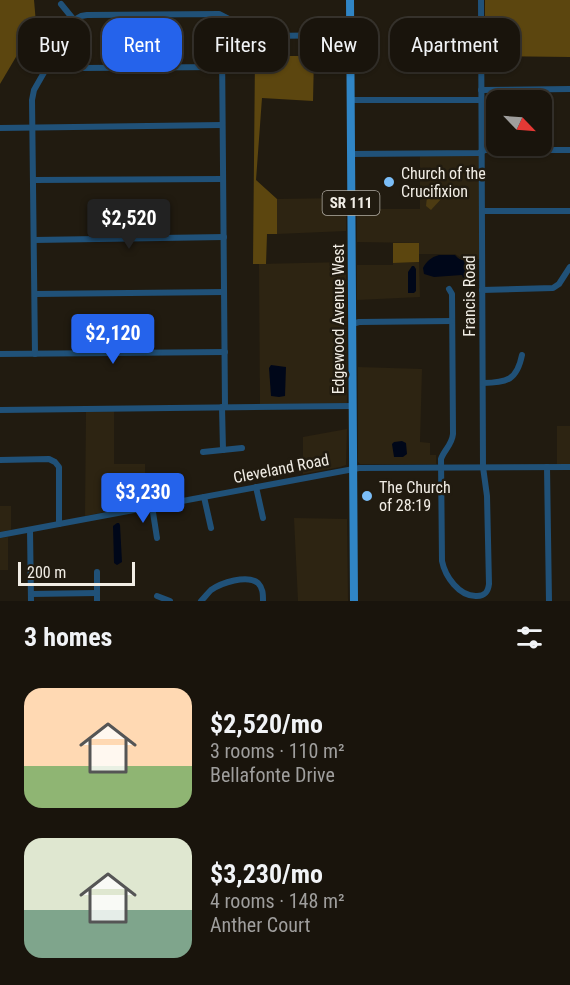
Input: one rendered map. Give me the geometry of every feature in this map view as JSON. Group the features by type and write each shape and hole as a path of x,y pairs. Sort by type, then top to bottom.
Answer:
{"main road":[{"name":"Edgewood Avenue West","path":"350,0 350,18"},
{"name":"Edgewood Avenue West","path":"351,72 354,601"}],"street":[{"name":"Francis Road","path":"441,468 443,566 449,578 465,594 482,596 487,592 489,584 487,496 483,467 481,0"},
{"path":"61,4 72,18"},
{"path":"78,18 87,15 219,14 229,18"},
{"path":"90,68 194,67"},
{"path":"35,354 33,95 45,72"},
{"path":"222,72 225,352 223,450"},
{"path":"482,90 570,89"},
{"path":"351,100 482,100"},
{"path":"0,128 222,125"},
{"path":"351,154 570,150"},
{"path":"34,180 223,179"},
{"path":"482,211 570,211"},
{"path":"34,240 224,237"},
{"path":"482,290 553,288 559,284 570,267"},
{"path":"441,468 442,456 453,441 452,294 449,289"},
{"path":"35,294 224,292"},
{"path":"352,324 452,321"},
{"path":"0,354 225,352"},
{"path":"483,383 502,382 512,378 520,366 522,355"},
{"path":"0,410 352,406"},
{"path":"203,452 242,448"},
{"path":"0,460 49,459 55,462 59,467 59,524"},
{"path":"547,467 549,601"},
{"name":"Cleveland Road","path":"0,535 353,469 570,467"},
{"path":"256,487 263,518"},
{"path":"204,497 211,528"},
{"path":"152,506 158,538"},
{"path":"30,530 31,598 97,593"},
{"path":"97,572 97,601"},
{"path":"201,601 212,590 239,580 250,580 259,584 264,601"},
{"path":"157,596 170,601"}],"shaded area":[{"path":"0,0 34,0 36,18 18,18 18,54 0,84"},
{"path":"485,0 570,0 570,57 520,56 520,18 485,18"},
{"path":"288,56 300,56 300,72 314,72 313,101 262,98 256,180 277,199 277,234 267,234 266,264 253,264 255,72 288,72"},
{"path":"420,155 480,155 480,259 463,259 455,254 419,254 419,243 357,242 357,209 420,209"},
{"path":"428,196 442,198 431,210 426,206"},
{"path":"346,198 346,231 277,234 277,199"},
{"path":"393,243 419,243 419,262 393,263"},
{"path":"346,262 347,408 260,409 259,264"},
{"path":"419,262 420,297 357,300 357,265"},
{"path":"358,367 422,369 420,442 430,443 430,455 436,455 436,464 360,464 358,462"},
{"path":"114,410 114,464 145,464 145,504 85,516 86,411"},
{"path":"557,426 570,426 570,464 557,464"},
{"path":"347,429 346,465 303,474 303,437"},
{"path":"0,506 11,506 11,530 0,532"},
{"path":"294,518 347,519 348,601 298,601"},
{"path":"8,537 8,570 0,570 0,538"}],"water":[{"path":"439,255 455,255 459,259 470,262 473,269 472,284 465,283 462,275 434,277 424,274 423,268 426,264 431,258"},
{"path":"412,266 416,269 416,291 408,293 408,272"},
{"path":"271,365 286,367 285,396 271,396 269,368"},
{"path":"402,441 406,443 407,454 403,457 394,457 392,444"},
{"path":"117,523 120,525 122,562 117,565 114,563 113,526"}],"place":[{"name":"Church of the Crucifixion","path":"389,182"},
{"name":"The Church of 28:19","path":"367,496"}]}
